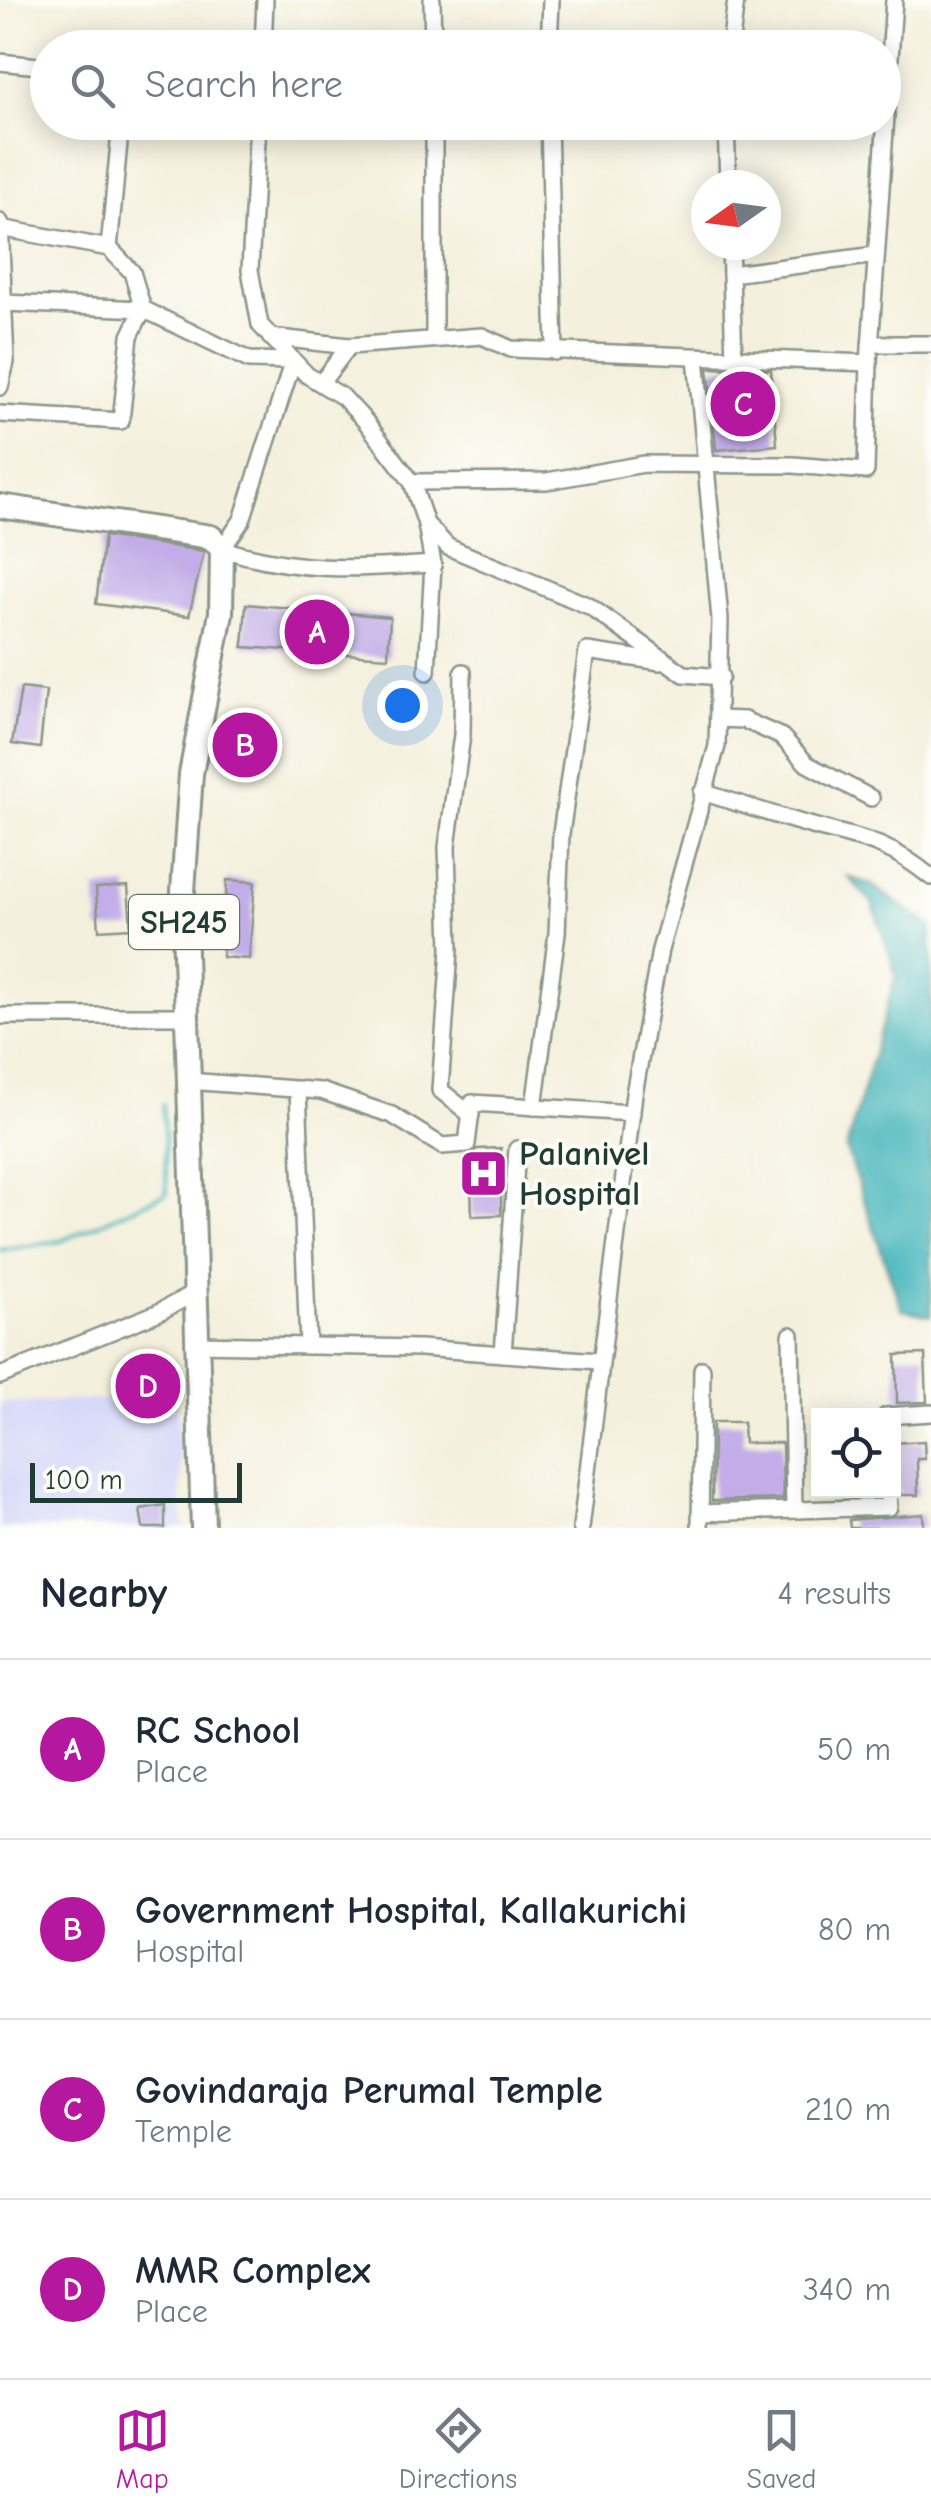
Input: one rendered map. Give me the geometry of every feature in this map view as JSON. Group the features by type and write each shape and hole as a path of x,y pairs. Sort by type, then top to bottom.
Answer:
{"main road":[{"path":"0,506 211,537 222,549"},
{"name":"SH245","path":"203,1528 194,1344 184,891 191,774 221,613 222,549"}],"street":[{"path":"264,30 265,0"},
{"path":"432,0 433,30"},
{"path":"550,30 551,0"},
{"path":"732,30 736,0"},
{"path":"882,0 894,0 892,30"},
{"path":"0,62 30,65"},
{"path":"108,248 120,140"},
{"path":"257,140 250,270 260,325 292,361 366,422 412,482 426,524 433,564 427,672"},
{"path":"434,140 434,336"},
{"path":"549,140 555,352"},
{"path":"727,140 728,170"},
{"path":"412,482 547,482 644,464 793,464 866,471 884,140"},
{"path":"0,218 6,362 0,386"},
{"path":"0,228 108,248 132,272 143,309 130,336 121,421 0,414"},
{"path":"731,274 876,256"},
{"path":"731,260 734,358"},
{"path":"4,302 143,309 250,360 292,361"},
{"path":"270,337 348,346 434,336 482,336 510,350 869,363"},
{"path":"870,344 931,344"},
{"path":"321,383 348,346"},
{"path":"581,1528 632,1113 660,950 716,746 722,678 696,357"},
{"path":"292,361 242,520 222,549 270,564 336,571 433,564"},
{"path":"426,524 448,547 589,606 619,624 662,662 684,674 722,678"},
{"path":"534,1107 557,933 561,834 588,651 662,662"},
{"path":"463,672 462,734 447,847 450,950 440,1090 470,1114"},
{"path":"718,719 744,720 782,737 807,764 870,798"},
{"path":"702,792 812,826 868,838 906,857 931,877"},
{"path":"0,1016 186,1016"},
{"path":"188,1082 322,1090 392,1115 442,1146 468,1144 472,1103 632,1113"},
{"path":"298,1089 308,1346"},
{"path":"504,1354 517,1148"},
{"path":"0,1376 193,1294"},
{"path":"791,1335 794,1510"},
{"path":"194,1344 599,1360"},
{"path":"702,1369 700,1521 794,1510 889,1507 888,1498"},
{"path":"901,1415 931,1413"}],"shaded area":[{"path":"177,1397 183,1528 0,1528 0,1403"}],"water":[{"path":"848,877 870,884 931,926 931,1316 902,1310 846,1149 896,975 873,904"}],"building":[{"path":"708,368 771,370 777,445 716,450"},
{"path":"104,536 204,551 189,616 96,604"},
{"path":"246,604 390,617 388,657 243,647"},
{"path":"21,688 46,691 40,748 12,744"},
{"path":"239,723 253,725 252,732 258,733 256,753 251,752 250,758 235,756"},
{"path":"227,880 255,882 249,959 222,957"},
{"path":"128,886 131,928 99,930 96,888"},
{"path":"501,1148 501,1215 472,1216 470,1154 477,1149"},
{"path":"925,1354 927,1402 897,1403 896,1355"},
{"path":"170,1375 165,1397 128,1397 127,1381"},
{"path":"713,1422 743,1422 744,1443 782,1443 783,1499 712,1501"},
{"path":"924,1441 925,1459 917,1459 918,1495 901,1495 901,1443"},
{"path":"165,1505 165,1528 143,1528 140,1509"},
{"path":"923,1514 924,1528 850,1528 849,1520"}],"waterway":[{"path":"0,1250 61,1241 167,1193 163,1105"}],"place":[{"name":"Govindaraja Perumal Temple","path":"743,404"},
{"name":"RC School","path":"317,632"},
{"name":"Government Hospital, Kallakurichi","path":"245,745"},
{"name":"Palanivel Hospital","path":"484,1173"},
{"name":"MMR Complex","path":"148,1386"}]}
